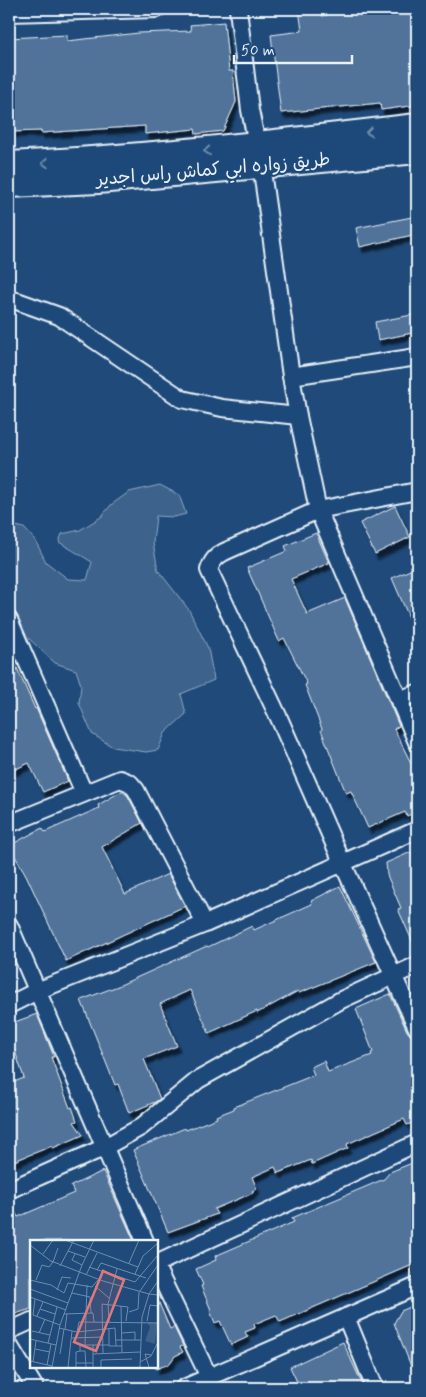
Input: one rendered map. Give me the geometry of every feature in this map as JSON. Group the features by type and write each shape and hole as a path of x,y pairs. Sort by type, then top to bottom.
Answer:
{"main road":[{"path":"9,165 129,158 259,155 417,126"},
{"name":"طريق زواره ابي كماش راس اجدير","path":"9,184 98,180 259,155 417,150"}],"street":[{"path":"9,13 157,9"},
{"path":"238,9 250,110 259,155 291,376 318,510 417,742"},
{"path":"9,300 59,316 182,399 222,408 298,416"},
{"path":"291,376 417,358"},
{"path":"417,491 318,510 224,552 216,557 209,570 279,718 342,864 417,1028"},
{"path":"9,620 84,793"},
{"path":"400,700 417,693"},
{"path":"9,824 120,779 130,783 136,790 173,859 205,924"},
{"path":"9,1004 205,924 417,830"},
{"path":"9,925 145,1240"},
{"path":"9,1190 105,1147 141,1127 198,1080 341,1000 417,965"},
{"path":"158,1264 417,1143"},
{"path":"158,1269 210,1377"},
{"path":"184,1388 417,1286"},
{"path":"346,1317 375,1388"},
{"path":"9,1332 30,1322"},
{"path":"9,1345 35,1388"}],"shaded area":[{"path":"160,485 179,495 186,514 174,517 156,516 153,543 158,570 189,610 208,648 214,680 181,694 186,714 165,733 158,750 146,752 113,747 92,734 79,703 81,685 76,670 55,663 23,633 9,595 9,530 16,526 24,528 35,540 46,562 68,579 87,580 92,562 59,542 62,534 80,530 101,517 111,505 129,492"}],"building":[{"path":"299,9 321,9 322,16 358,9 417,9 417,105 381,110 380,103 281,113 271,35 302,31"},
{"path":"224,22 229,71 233,71 236,102 223,131 196,134 195,129 145,134 145,126 41,133 41,131 9,132 9,38 67,35 67,41 139,33 191,31 190,25"},
{"path":"417,216 417,234 360,247 356,228"},
{"path":"417,314 417,332 378,340 375,322"},
{"path":"395,506 410,537 375,554 360,523"},
{"path":"316,533 329,563 291,579 307,614 345,598 399,726 394,729 417,775 417,811 407,816 405,812 368,828 351,791 346,793 321,730 305,685 307,684 284,638 279,641 247,568 287,551 285,546"},
{"path":"417,567 417,636 392,578"},
{"path":"9,650 68,781 43,792 29,763 9,772"},
{"path":"122,791 128,796 142,823 102,847 125,894 168,874 185,906 66,961 26,875 9,846 42,828 45,832 99,808 98,805"},
{"path":"411,852 417,867 417,952 398,909 401,908 387,875 386,863"},
{"path":"340,886 376,962 299,993 298,991 257,1013 257,1011 209,1033 190,990 160,1004 177,1046 144,1059 160,1099 129,1113 118,1084 115,1085 81,1000 118,986 252,926 254,930 312,904 311,901"},
{"path":"390,994 407,1031 416,1038 417,1042 417,1121 407,1125 404,1119 347,1144 348,1148 312,1164 311,1160 278,1173 275,1167 252,1177 257,1189 252,1191 253,1193 214,1209 217,1214 168,1232 133,1150 185,1128 186,1130 217,1118 216,1116 234,1109 234,1107 314,1075 311,1067 324,1061 328,1072 372,1055 371,1053 373,1052 356,1009"},
{"path":"37,1014 54,1057 51,1057 70,1108 72,1107 77,1121 74,1122 83,1135 53,1148 52,1146 9,1163 9,1084 24,1078 9,1033 9,1024"},
{"path":"417,1161 417,1263 280,1322 276,1315 254,1324 255,1328 245,1332 248,1337 231,1345 220,1321 215,1323 196,1269 216,1260 215,1256 294,1222 292,1218 384,1179 390,1172"},
{"path":"103,1171 134,1240 30,1240 30,1309 9,1316 9,1200 18,1217 74,1193 71,1186"},
{"path":"158,1301 170,1329 174,1327 183,1346 180,1347 183,1352 175,1356 169,1364 156,1369 158,1367"},
{"path":"417,1304 416,1379 394,1323 401,1311"},
{"path":"343,1342 364,1388 300,1388 290,1367"}]}
